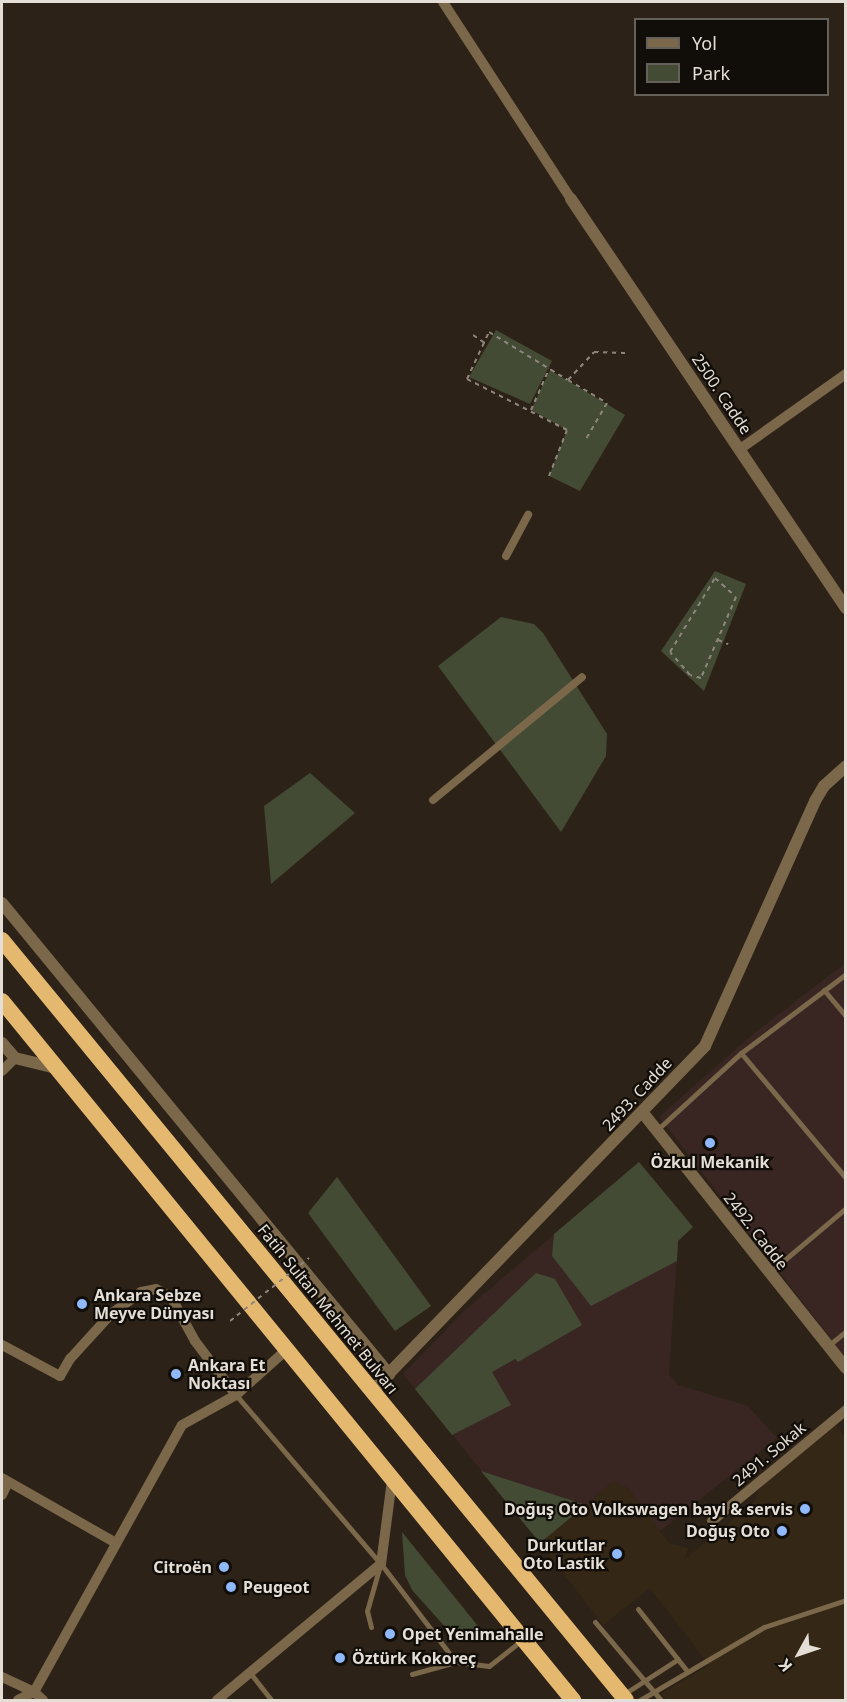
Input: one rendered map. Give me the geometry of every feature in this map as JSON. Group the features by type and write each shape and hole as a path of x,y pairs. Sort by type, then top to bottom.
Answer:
{"highway":[{"name":"Fatih Sultan Mehmet Bulvarı","path":"2,940 624,1698"},
{"path":"2,1001 285,1351 573,1701"}],"street":[{"path":"443,2 572,199"},
{"name":"2500. Cadde","path":"572,199 846,608"},
{"path":"740,449 846,374"},
{"path":"506,556 528,515"},
{"path":"433,800 582,677"},
{"name":"2493. Cadde","path":"372,1391 643,1113 705,1046 815,801 824,786 846,766"},
{"path":"2,903 389,1374"},
{"path":"2,1043 15,1058 56,1068"},
{"path":"2,1071 15,1058"},
{"name":"2492. Cadde","path":"643,1113 846,1368"},
{"path":"2,1345 60,1376 70,1359 111,1314 141,1292 156,1289 171,1297 195,1341 236,1395"},
{"path":"18,1701 34,1692 182,1425 236,1395 285,1351"},
{"name":"2491. Sokak","path":"712,1521 846,1410"},
{"path":"2,1495 5,1480 116,1543"},
{"path":"217,1701 381,1564 392,1481"},
{"path":"2,1677 34,1692 44,1701"}],"lane":[{"path":"657,1130 741,1053 846,974"},
{"path":"824,990 846,1016"},
{"path":"741,1053 846,1178"},
{"path":"769,1274 846,1208"},
{"path":"828,1346 846,1331"},
{"path":"236,1395 381,1564 456,1662"},
{"path":"371,1627 367,1611 381,1564"},
{"path":"640,1701 764,1626 846,1600"},
{"path":"638,1609 688,1672"},
{"path":"595,1622 661,1701"},
{"path":"412,1674 424,1674 456,1662 489,1666 523,1639"},
{"path":"624,1698 644,1680 678,1659"},
{"path":"251,1674 271,1701"}],"path":[{"path":"549,476 567,430 467,379 489,332 607,403 586,439"},
{"path":"473,335 485,343"},
{"path":"568,380 594,352 625,353"},
{"path":"531,410 549,369"},
{"path":"715,578 736,597 718,640 701,678 690,675 670,652 715,578"},
{"path":"718,640 728,644"},
{"path":"230,1321 309,1258"}],"shaded area":[{"path":"845,963 845,1357 659,1117 752,1035"},
{"path":"639,1162 693,1227 678,1241 669,1374 678,1385 748,1406 777,1438 660,1531 629,1489 614,1481 540,1543 403,1374 464,1311"},
{"path":"835,1425 846,1438 845,1700 667,1700 661,1694 709,1665 650,1588 603,1625 540,1543 614,1481 629,1489 669,1543 688,1548 685,1559 754,1502 760,1487"}],"green space":[{"path":"496,330 552,361 530,404 469,377"},
{"path":"550,370 625,415 580,491 549,476 567,430 531,410"},
{"path":"715,571 746,584 704,691 661,651"},
{"path":"501,617 534,624 543,633 607,734 606,756 561,832 438,666"},
{"path":"310,773 355,813 271,884 264,806"},
{"path":"639,1162 693,1227 678,1241 677,1261 591,1306 552,1256 554,1234"},
{"path":"337,1177 431,1306 395,1331 308,1213"},
{"path":"536,1273 555,1279 582,1325 518,1362 515,1359 492,1372 511,1405 452,1435 415,1389"},
{"path":"481,1471 586,1505 540,1543"},
{"path":"402,1532 482,1631 457,1633 447,1629 412,1590 405,1575"}],"place":[{"name":"Özkul Mekanik","path":"710,1143"},
{"name":"Ankara Sebze Meyve Dünyası","path":"82,1304"},
{"name":"Ankara Et Noktası","path":"176,1374"},
{"name":"Doğuş Oto Volkswagen bayi & servis","path":"805,1509"},
{"name":"Doğuş Oto","path":"782,1531"},
{"name":"Durkutlar Oto Lastik","path":"617,1554"},
{"name":"Citroën","path":"224,1567"},
{"name":"Peugeot","path":"231,1587"},
{"name":"Opet Yenimahalle","path":"390,1634"},
{"name":"Öztürk Kokoreç","path":"340,1658"}]}
